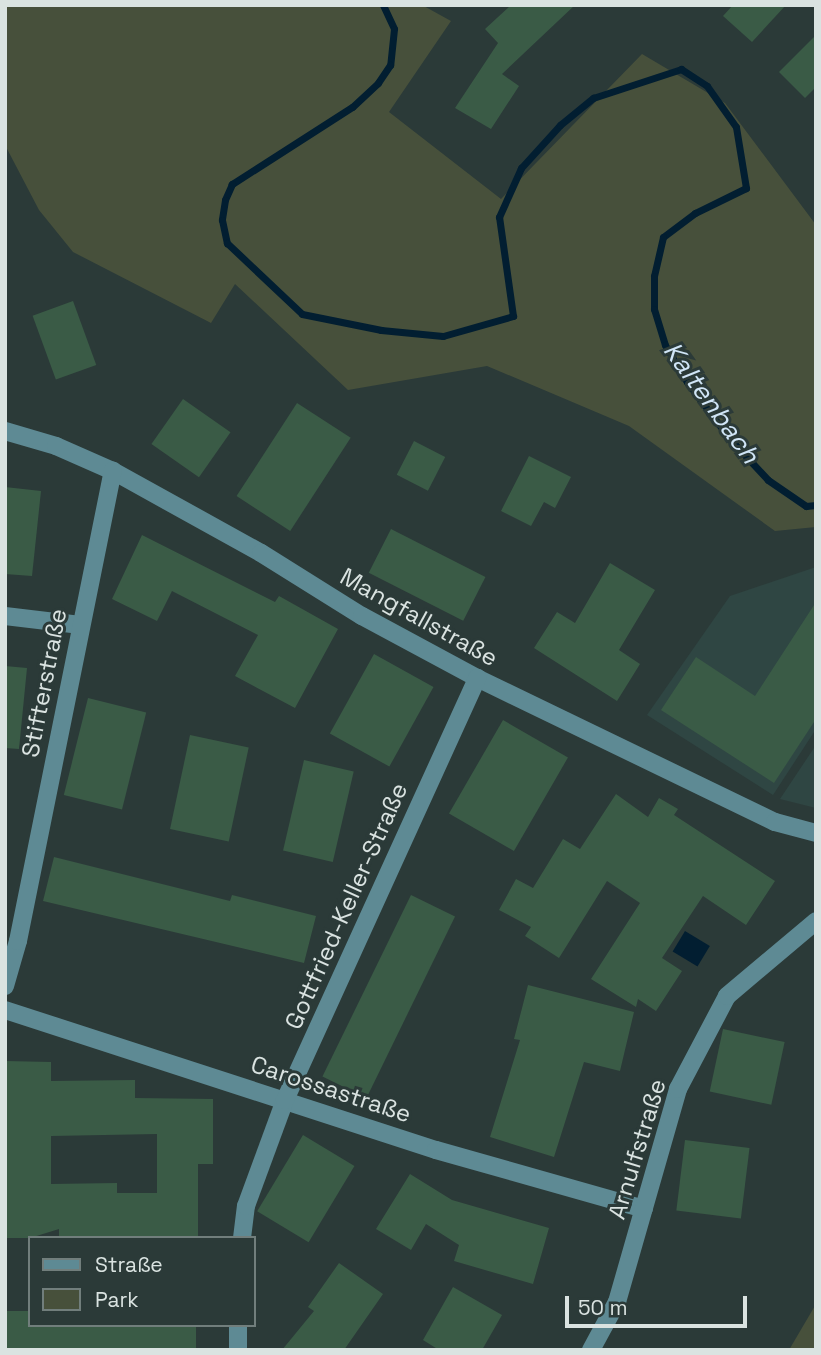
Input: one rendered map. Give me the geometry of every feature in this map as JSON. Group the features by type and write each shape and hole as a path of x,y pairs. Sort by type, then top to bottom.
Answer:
{"street":[{"name":"Mangfallstraße","path":"5,431 57,446 113,471 261,553 362,616 477,678 775,822 816,833"},
{"name":"Stifterstraße","path":"5,986 18,941 113,471"},
{"path":"5,616 80,625"},
{"name":"Gottfried-Keller-Straße","path":"242,1236 246,1206 285,1100 477,678"},
{"name":"Arnulfstraße","path":"591,1350 617,1302 678,1089 727,996 816,921"},
{"name":"Carossastraße","path":"5,1010 436,1150 644,1209"},
{"path":"238,1327 238,1350"}],"shaded area":[{"path":"816,567 816,729 773,795 647,715 730,596"},
{"path":"816,745 816,808 780,799"},
{"path":"685,931 710,946 697,967 673,952"}],"green space":[{"path":"5,5 422,5 451,21 389,112 501,199 642,54 725,103 816,225 816,527 775,531 629,426 487,366 348,390 235,284 211,323 73,252 39,210 5,145"},
{"path":"816,1304 816,1350 789,1350"}],"building":[{"path":"511,5 575,5 502,74 519,86 491,129 455,108 498,43 485,29"},
{"path":"733,5 786,5 752,42 723,16"},
{"path":"816,35 816,87 805,98 779,72"},
{"path":"73,301 96,365 56,380 33,316"},
{"path":"183,399 231,432 199,477 151,444"},
{"path":"297,403 351,438 290,531 237,496"},
{"path":"414,441 445,457 428,491 397,475"},
{"path":"529,456 571,477 555,508 544,502 531,526 501,511"},
{"path":"5,487 41,491 32,576 5,574"},
{"path":"391,529 485,577 463,621 369,573"},
{"path":"142,535 275,602 279,596 338,629 295,708 235,676 258,635 172,591 157,621 112,599"},
{"path":"610,563 655,590 619,650 640,664 617,701 534,648 557,612 575,623"},
{"path":"816,602 816,719 774,783 661,710 696,657 755,696"},
{"path":"374,654 433,687 389,767 330,734"},
{"path":"5,666 27,668 19,749 5,748"},
{"path":"88,698 146,713 122,810 64,795"},
{"path":"503,720 568,758 514,851 449,814"},
{"path":"190,735 249,747 229,841 170,829"},
{"path":"304,760 354,771 333,862 283,851"},
{"path":"616,794 648,817 659,798 678,809 674,815 775,881 746,925 703,896 662,958 682,971 656,1011 638,999 636,1007 591,979 640,903 607,881 559,958 525,936 531,927 499,910 516,879 533,888 563,839 580,849"},
{"path":"54,857 230,901 232,895 316,916 304,963 43,901"},
{"path":"411,895 455,916 366,1098 322,1077"},
{"path":"528,985 634,1012 620,1071 584,1062 554,1157 490,1137 520,1040 514,1039"},
{"path":"723,1029 785,1042 771,1105 710,1092"},
{"path":"5,1061 51,1062 51,1081 135,1080 135,1098 213,1099 213,1164 198,1164 198,1236 59,1236 59,1229 28,1238 5,1238","holes":["157,1134 157,1193 117,1193 117,1183 51,1184 51,1136"]},
{"path":"303,1135 354,1166 309,1242 257,1211"},
{"path":"685,1140 750,1148 741,1218 676,1210"},
{"path":"410,1174 452,1200 549,1228 533,1284 454,1261 459,1245 426,1224 411,1250 376,1229"},
{"path":"339,1263 383,1294 344,1350 282,1350 314,1311 308,1307"},
{"path":"453,1287 502,1315 482,1350 439,1350 423,1340"},
{"path":"5,1311 28,1311 28,1327 196,1327 196,1350 5,1350"}],"waterway":[{"name":"Kaltenbach","path":"383,5 394,29 390,65 378,83 352,107 232,184 225,200 222,220 227,243 302,314 381,330 443,336 513,316 499,217 521,168 560,125 593,98 681,69 707,86 736,127 746,188 695,213 663,237 654,276 654,309 665,345 687,382 729,438 768,480 806,506 816,505"}]}
